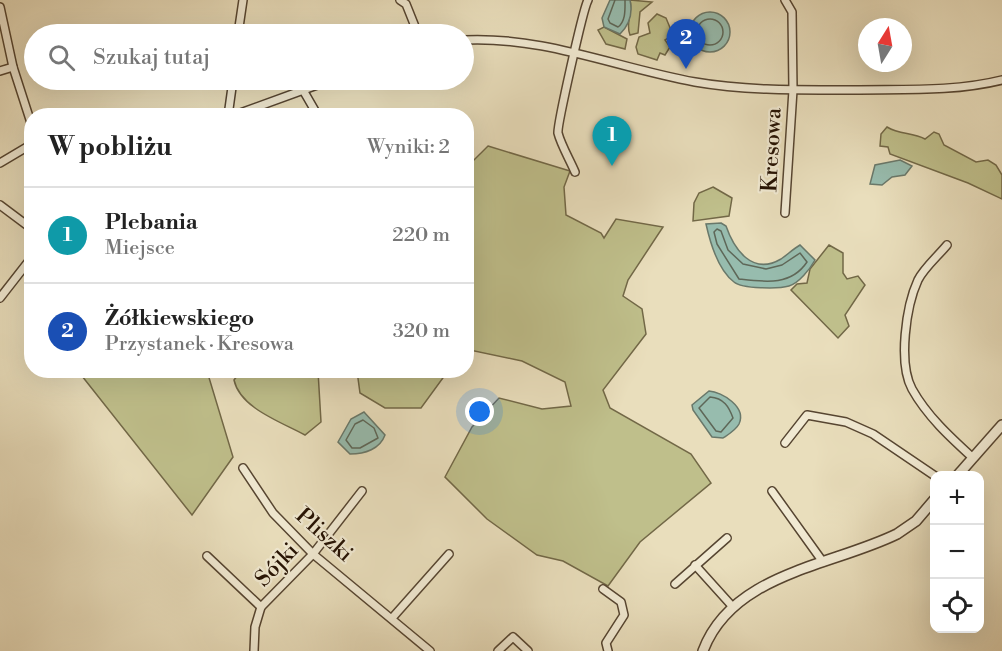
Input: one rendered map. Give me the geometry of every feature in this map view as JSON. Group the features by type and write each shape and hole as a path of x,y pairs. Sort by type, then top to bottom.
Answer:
{"street":[{"path":"239,24 243,0"},
{"path":"399,0 406,4 414,24"},
{"path":"575,172 558,131 572,72 574,51 588,0"},
{"name":"Kresowa","path":"785,0 792,12 793,90 785,213"},
{"path":"0,7 13,67 26,108"},
{"name":"Kresowa","path":"474,39 492,38 574,51 693,82 759,90 954,88 1002,80"},
{"path":"0,71 13,67"},
{"path":"231,108 232,90"},
{"path":"252,108 303,90 312,108"},
{"path":"0,163 24,149"},
{"path":"0,205 24,223"},
{"path":"948,245 919,278 908,306 904,344 911,387 939,426 973,458"},
{"path":"0,298 24,267"},
{"path":"785,443 807,415 846,422 873,434 930,473"},
{"path":"961,471 1002,425"},
{"name":"Pliszki","path":"243,468 273,513 313,554 393,617 430,651"},
{"name":"Sójki","path":"254,651 255,627 261,607 313,554 362,490"},
{"path":"772,491 823,562"},
{"path":"703,651 718,623 732,606 753,591 897,534 916,521 930,505"},
{"path":"675,584 727,538"},
{"path":"393,617 449,554"},
{"name":"Sójki","path":"207,556 261,607"},
{"path":"695,565 732,606"},
{"path":"603,589 621,602 624,615 606,642 608,651"},
{"path":"498,651 513,637 528,651"}],"green space":[{"path":"630,0 652,2 640,12 638,33 630,35 628,26"},
{"path":"657,14 666,18 673,35 665,40 670,47 665,55 660,53 657,60 638,54 636,47 639,37 650,33 648,23"},
{"path":"604,27 627,39 625,49 606,44 598,30"},
{"path":"887,127 925,139 934,132 939,134 944,145 976,162 988,160 996,165 1002,175 1002,199 968,183 890,154 888,147 880,146 881,134"},
{"path":"488,146 570,171 564,187 566,215 601,233 604,238 616,219 663,227 628,280 623,296 642,309 646,334 603,390 610,408 691,454 711,483 640,542 608,586 563,561 537,555 487,519 445,477 472,427 499,398 542,409 571,406 565,382 522,361 474,351 474,160"},
{"path":"713,187 732,198 729,216 693,221 694,203 699,193"},
{"path":"829,245 843,253 843,273 847,279 858,276 865,285 845,315 849,326 838,338 791,290 797,284 807,283 810,269"},
{"path":"84,378 209,378 233,457 192,515"},
{"path":"236,378 318,378 321,422 305,435 253,406 244,399 234,380"},
{"path":"358,378 443,378 421,408 385,408 360,393"}],"water":[{"path":"610,0 630,0 630,18 620,34 604,27 602,18"},
{"path":"710,12 724,18 730,32 724,46 710,52 696,46 690,32 696,18"},
{"path":"900,160 912,166 905,175 892,177 882,185 870,184 875,165"},
{"path":"721,223 726,226 739,251 753,262 771,263 781,259 800,245 815,260 800,279 789,286 761,288 738,284 728,277 715,255 706,224"},
{"path":"709,391 726,397 740,412 741,418 738,426 723,438 712,437 693,410 692,405"},
{"path":"364,412 385,435 380,444 371,450 350,454 338,442 351,419"}],"place":[{"name":"Żółkiewskiego","path":"686,69"},
{"name":"Plebania","path":"612,166"}]}
